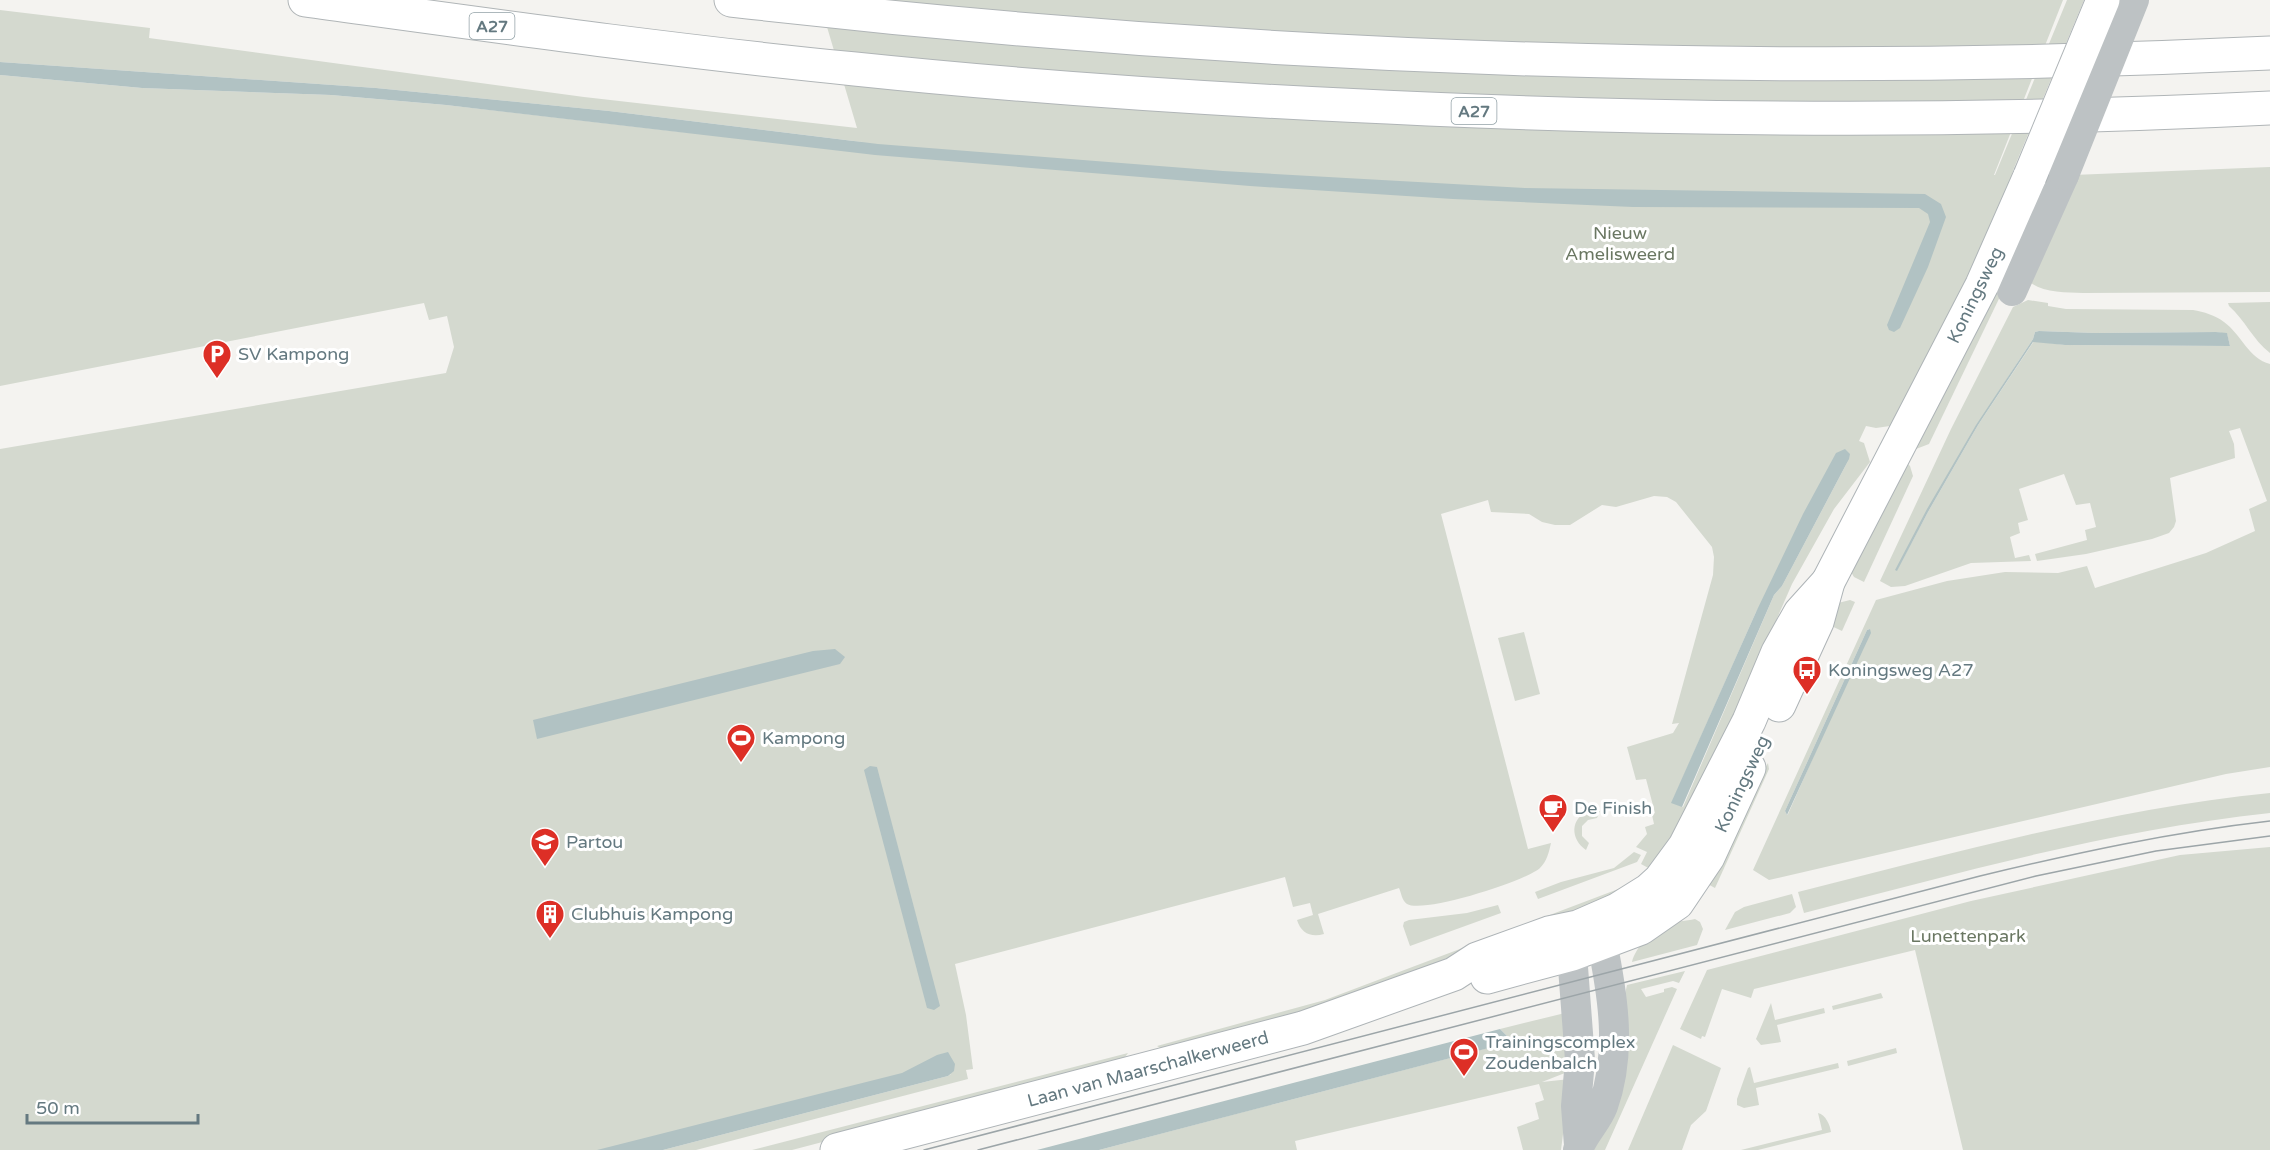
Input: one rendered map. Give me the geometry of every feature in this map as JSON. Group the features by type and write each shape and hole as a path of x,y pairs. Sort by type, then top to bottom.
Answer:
{"main road":[{"name":"A27","path":"305,0 680,50 856,69 1060,88 1268,102 1551,114 1723,118 1924,118 2270,108"},
{"path":"731,0 875,17 1040,31 1244,47 1437,57 1903,63 2270,53"},
{"name":"Koningsweg","path":"1584,941 1641,928 1677,903 1696,851 1817,622 1828,582 1982,285 2103,0"},
{"name":"Laan van Maarschalkerweerd","path":"837,1150 1303,1028 1454,974 1478,958 1549,933 1584,941"}],"street":[{"name":"Koningsweg","path":"2012,291 2064,175 2134,0"},
{"path":"1578,1147 1602,1109 1612,1067 1614,1043 1612,1006 1584,941"}],"green space":[{"name":"Nieuw Amelisweerd","path":"819,0 2063,0 1995,175 2067,0 2084,0 2014,168 1997,222 1897,425 1876,428 1866,426 1859,441 1864,443 1870,462 1834,509 1792,584 1700,794 1652,870 1641,864 1647,852 1636,847 1647,834 1645,827 1654,824 1652,815 1655,813 1646,779 1636,780 1627,747 1673,733 1679,723 1672,724 1713,575 1712,547 1676,502 1667,497 1654,496 1616,507 1602,505 1570,525 1542,522 1529,514 1491,512 1488,500 1441,514 1528,849 1551,843 1546,859 1540,868 1516,881 1474,895 1417,906 1405,903 1399,888 1318,914 1324,934 1315,935 1304,931 1297,920 1313,915 1310,903 1293,907 1285,877 955,964 966,1015 973,1069 966,1070 968,1079 696,1150 663,1150 951,1074 600,1150 0,1150 0,449 446,373 454,347 447,316 429,320 424,303 0,386 0,75 142,88 331,95 446,105 681,132 862,142 609,111 376,88 0,62 0,10 150,28 149,38 584,97 857,128","holes":["1849,459 1782,586 1774,595 1683,807 1672,802 1756,612"]},
{"path":"2270,167 2270,292 2083,293 2049,290 2031,283 2073,175"},
{"path":"2022,251 1929,444 1916,449 1914,447 1984,309"},
{"path":"2028,300 2066,309 2193,310 2224,322 2256,357 2270,364 2270,767 2226,774 1769,880 1753,870 1876,600 1947,581 2005,572 2058,573 2087,566 2095,588 2206,553 2255,531 2249,509 2267,501 2240,428 2229,431 2234,444 2235,458 2170,478 2176,521 2169,533 2086,554 2037,561 2035,554 2087,540 2085,530 2096,527 2090,503 2076,505 2064,474 2019,489 2028,520 2018,523 2020,533 2010,537 2015,558 2029,555 2031,561 1971,563 1905,586 1891,587 1880,581 1951,429 2013,307","holes":["2035,332 2216,332 2227,334 2230,346 2065,345 2034,341 1978,425 1896,570 1961,452 1996,395 2033,339","1870,629 1788,814 1787,815 1785,811 1867,630"]},
{"path":"2270,302 2270,353 2228,303"},
{"path":"1906,462 1913,476 1864,582 1854,577 1851,572"},
{"path":"1850,600 1855,602 1842,631 1823,622 1838,603"},
{"path":"1524,632 1540,694 1515,701 1498,638"},
{"path":"1768,763 1769,769 1715,888 1702,881"},
{"path":"2270,793 2270,813 2152,830 2035,854 1804,913 1798,892 2091,821 2210,800"},
{"path":"1589,811 1600,811 1597,818 1588,820 1582,826 1582,836 1589,843 1586,850 1577,840 1574,829 1578,818"},
{"name":"Lunettenpark","path":"2270,847 2270,1150 1963,1150 1915,950 1754,989 1751,998 1722,989 1705,1037 1702,1036 1701,1039 1680,1029 1707,970 1971,901 2180,855"},
{"path":"1634,852 1641,855 1637,862 1538,899 1535,892 1561,882 1614,868"},
{"path":"1621,888 1625,891 1334,1007 1167,1052 1157,1046 1325,1000"},
{"path":"1792,894 1796,907 1790,913 1725,930 1735,912 1744,907"},
{"path":"1498,905 1501,913 1410,946 1403,926 1404,922 1409,920 1467,913"},
{"path":"1695,919 1700,922 1703,929 1697,945 1632,962 1641,945 1656,930 1670,923"},
{"path":"1685,971 1679,983 1673,981 1641,989 1646,997 1664,992 1664,989 1672,987 1677,989 1605,1150 1592,1150 1627,985"},
{"path":"1881,993 1883,998 1833,1010 1832,1006"},
{"path":"1771,1003 1775,1020 1824,1008 1825,1013 1777,1025 1781,1042 1761,1045 1756,1039"},
{"name":"Trainingscomplex Zoudenbalch","path":"1565,1013 1570,1071 1542,1082 1570,1079 1561,1150 1523,1150 1517,1127 1539,1119 1535,1103 1544,1100 1539,1084 1295,1141 1297,1150 1099,1150 1503,1044 1507,1036 1500,1029"},
{"path":"1673,1045 1721,1068 1706,1111 1691,1125 1682,1150 1628,1150"},
{"path":"1896,1048 1897,1053 1848,1066 1847,1061"},
{"path":"1128,1053 1120,1064 792,1150 752,1150"},
{"path":"1838,1063 1839,1068 1756,1088 1759,1105 1744,1108 1737,1105 1737,1099 1750,1067 1754,1083"},
{"path":"1818,1113 1829,1123 1831,1132 1758,1150 1741,1150 1822,1130"}],"shaded area":[{"path":"0,62 376,88 609,111 878,144 1223,171 1525,188 1925,194 1941,204 1946,217 1928,267 1900,328 1894,332 1889,330 1887,325 1930,222 1928,214 1919,208 1633,207 1453,199 1250,186 875,155 446,105 331,95 142,88 0,75"},
{"path":"2035,332 2216,332 2227,333 2230,346 2065,345 2033,342 1978,425 1897,571 1895,570 1927,509 1976,425 2033,339"},
{"path":"1845,449 1850,454 1849,459 1782,586 1774,595 1682,807 1671,803 1756,612 1803,514 1836,453"},
{"path":"1870,629 1871,633 1787,815 1785,811 1867,630"},
{"path":"835,649 845,657 840,664 537,739 533,720 813,651"},
{"path":"870,766 877,767 940,1006 934,1010 927,1008 864,770"},
{"path":"1500,1029 1507,1036 1504,1044 1099,1150 1037,1150"},
{"path":"948,1052 955,1064 954,1071 948,1076 663,1150 597,1150 902,1073 937,1055"}],"tram line":[{"path":"924,1150 1980,876 2124,844 2270,821"},
{"path":"978,1150 2036,876 2156,851 2270,836"}],"place":[{"name":"SV Kampong","path":"217,380"},
{"name":"Koningsweg A27","path":"1807,696"},
{"name":"Kampong","path":"741,764"},
{"name":"De Finish","path":"1553,834"},
{"name":"Partou","path":"545,868"},
{"name":"Clubhuis Kampong","path":"550,940"},
{"name":"Trainingscomplex Zoudenbalch","path":"1464,1078"}]}
